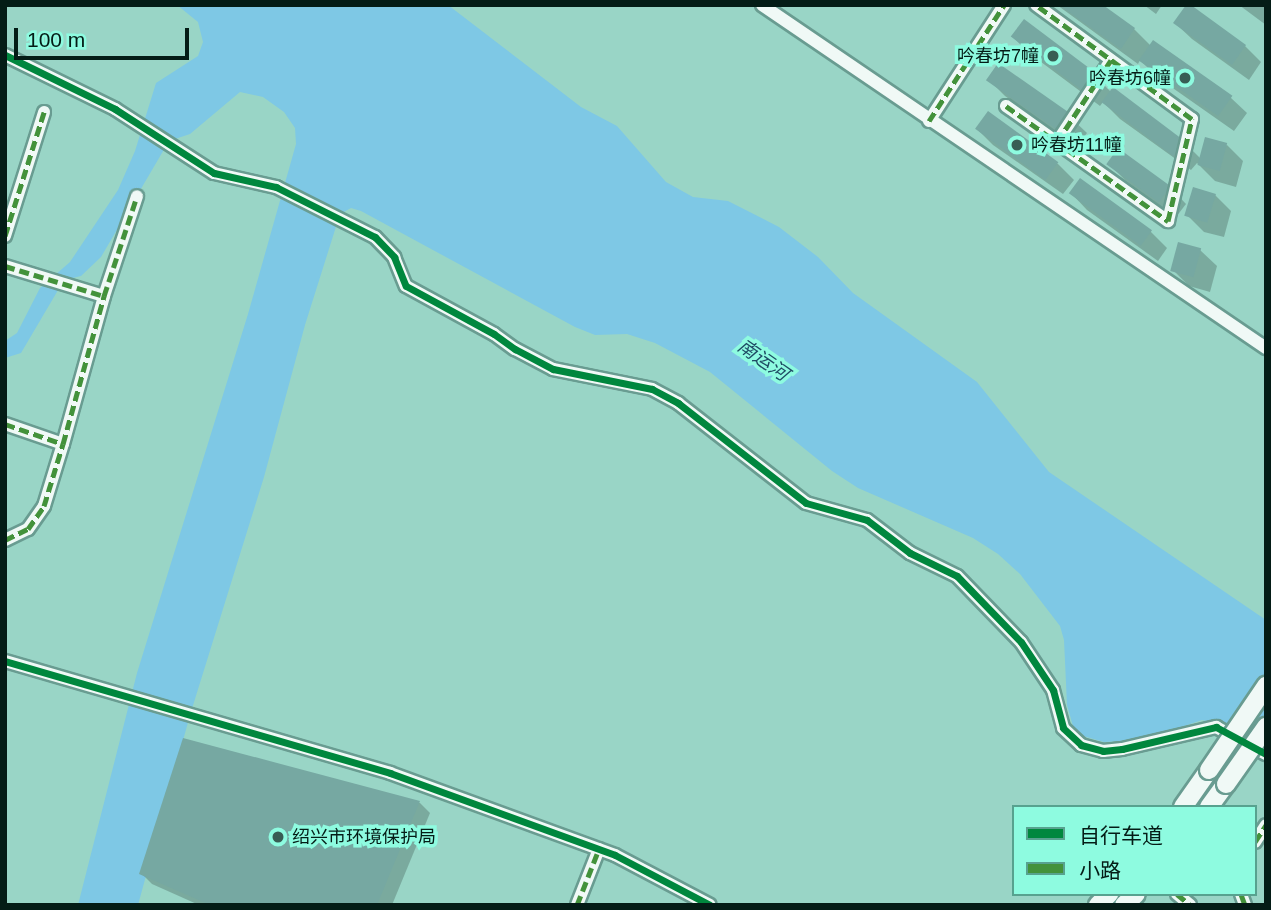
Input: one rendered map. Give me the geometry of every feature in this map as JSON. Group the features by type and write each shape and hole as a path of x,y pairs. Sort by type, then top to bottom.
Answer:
{"main road":[{"path":"1184,805 1266,686"},
{"path":"1210,805 1266,727"}],"street":[{"path":"762,5 1266,348"},
{"path":"929,121 1004,5"},
{"path":"1006,106 1168,221 1192,119 1036,5"},
{"path":"5,55 57,79 136,123 214,173 276,187 375,237 394,257 406,286 553,369 652,389 678,403 806,503 867,520 910,553 957,576 1021,642 1053,690 1063,728 1081,745 1103,751 1122,750 1216,727 1266,754"},
{"path":"1057,142 1111,60"},
{"path":"5,236 44,112"},
{"path":"5,540 28,528 44,506 104,296 137,196"},
{"path":"5,266 104,296"},
{"path":"5,425 63,444"},
{"path":"5,661 390,773 599,849 710,905"},
{"path":"577,905 599,849"}],"water":[{"name":"南运河","path":"177,5 448,5 581,107 617,126 666,182 693,197 728,201 779,227 818,257 853,293 977,382 1049,472 1266,620 1266,740 1244,729 1202,720 1143,740 1104,742 1083,736 1073,726 1067,705 1064,640 1060,626 1020,574 998,554 973,538 858,488 832,471 710,372 655,343 627,334 595,335 575,327 351,208 340,214 305,325 264,477 190,715 138,905 78,905 137,673 248,314 296,144 295,128 284,112 263,97 240,92 190,134 169,141 101,257 81,276 64,280 21,353 5,358 5,341 17,333 40,288 70,262 118,190 135,151 156,83 198,56 203,42 198,22"}],"building":[{"path":"1059,5 1103,5 1135,28 1121,49"},
{"path":"1186,5 1191,5 1246,45 1232,65 1173,23"},
{"name":"吟春坊7幢","path":"1024,19 1097,74 1083,91 1011,37"},
{"name":"吟春坊6幢","path":"1153,40 1232,96 1218,116 1139,60"},
{"path":"998,63 1072,115 1060,132 986,80"},
{"path":"1113,87 1185,141 1173,156 1102,102"},
{"name":"吟春坊11幢","path":"988,111 1058,162 1045,180 975,129"},
{"path":"1205,137 1227,143 1220,171 1197,165"},
{"path":"1118,148 1171,186 1159,202 1106,164"},
{"path":"1080,178 1152,230 1141,246 1069,193"},
{"path":"1193,187 1216,194 1207,223 1184,216"},
{"path":"1178,242 1201,248 1193,277 1170,271"},
{"name":"绍兴市环境保护局","path":"183,738 420,801 377,905 210,905 139,874"}],"marked path":[{"path":"929,121 1004,5"},
{"path":"1006,106 1168,221 1192,119 1036,5"},
{"path":"1057,142 1111,60"},
{"path":"5,236 44,112"},
{"path":"5,424 63,444 104,296 137,196"},
{"path":"5,266 104,296"},
{"path":"5,540 28,529 44,506 63,444"},
{"path":"1257,839 1266,825"},
{"path":"577,905 599,849"},
{"path":"1179,896 1190,905"},
{"path":"1242,896 1245,905"}],"cycle path":[{"path":"5,55 115,109 214,173 276,187 375,237 394,257 406,286 553,369 652,389 678,403 806,503 867,520 910,553 957,576 1021,642 1053,690 1063,728 1081,745 1103,751 1122,749 1216,727 1266,754"},
{"path":"5,661 390,773 615,855 710,905"}],"place":[{"name":"吟春坊7幢","path":"1053,56"},
{"name":"吟春坊6幢","path":"1185,78"},
{"name":"吟春坊11幢","path":"1017,145"},
{"name":"绍兴市环境保护局","path":"278,837"}]}
